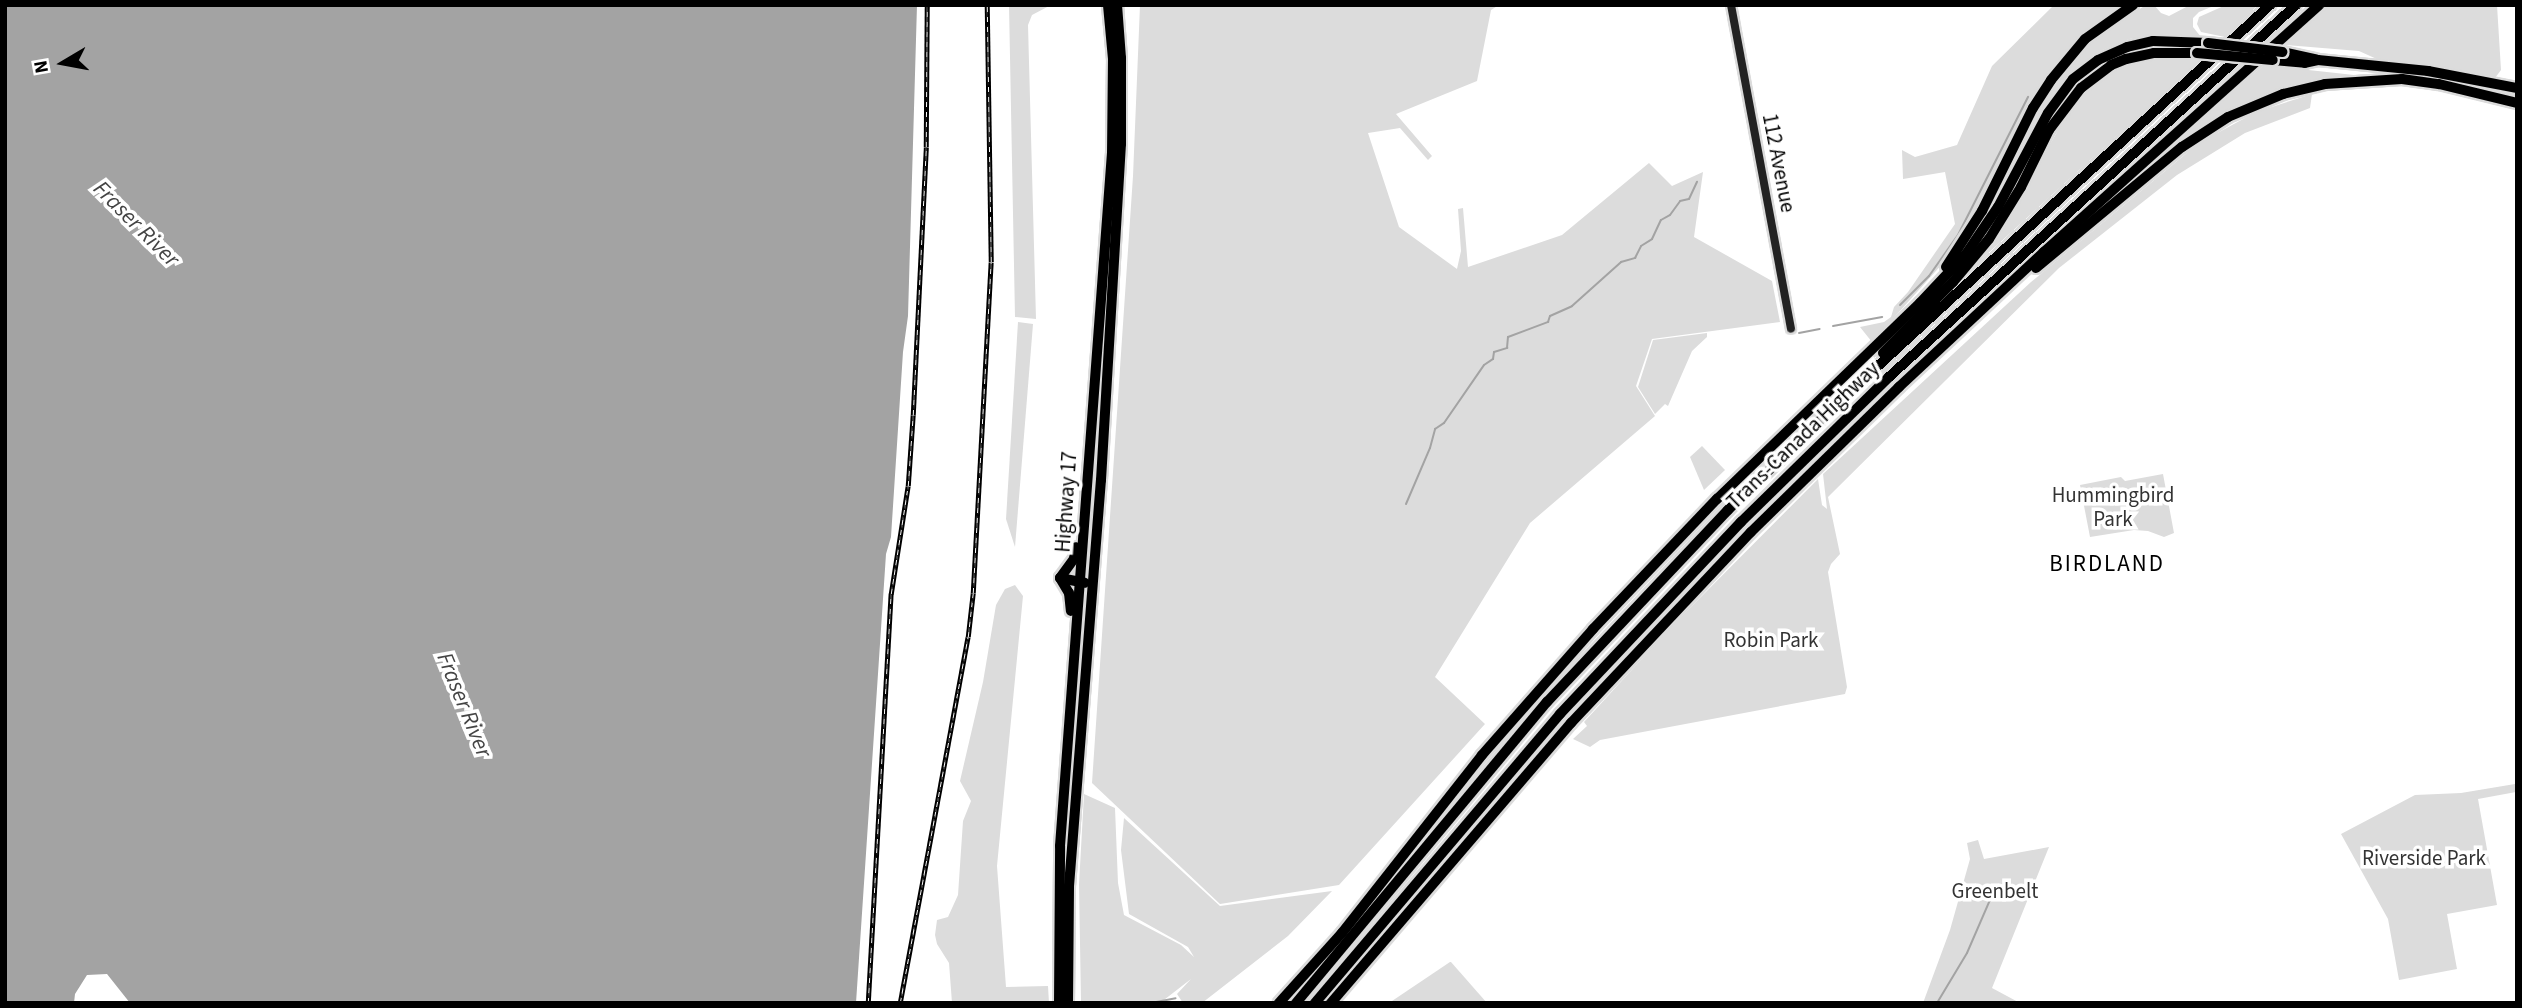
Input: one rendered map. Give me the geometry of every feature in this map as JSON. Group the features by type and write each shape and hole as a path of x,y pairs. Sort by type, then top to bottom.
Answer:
{"highway":[{"name":"Highway 17","path":"1059,1003 1060,846 1112,153 1113,59 1108,5"},
{"name":"Highway 17","path":"1068,1003 1067,926 1110,353 1121,144 1121,58 1117,5"},
{"path":"1899,323 1964,241 2051,80 2085,39 2133,5"},
{"name":"Trans-Canada Highway","path":"1361,918 1604,639 1728,510 1842,399 2270,5"},
{"name":"Trans-Canada Highway","path":"1382,935 1560,714 1741,522 1908,360 2296,5"},
{"path":"1315,1003 1382,935 1628,661 1751,532 1953,337 2319,5"},
{"path":"1296,1003 1482,755 1593,629 1717,499 1899,323 1982,232 2048,113 2073,79 2098,60 2127,47 2154,41 2208,43 2277,56"},
{"path":"1842,399 1989,239 2021,187 2049,130 2081,88 2111,65 2154,53 2277,56 2440,73 2517,88"},
{"path":"1953,337 2182,147 2228,117 2256,104 2325,84 2384,79 2439,84 2517,103"},
{"path":"1079,580 1087,571 1097,439 1110,353"},
{"path":"1060,578 1075,555 1090,444"},
{"path":"1060,578 1079,580 1086,586 1073,760 1076,799"},
{"path":"1060,578 1069,593 1072,606 1068,658 1070,704"},
{"path":"1279,1003 1361,918"},
{"path":"1331,1003 1382,935"}],"street":[{"name":"112 Avenue","path":"1731,5 1791,328"}],"green space":[{"path":"1009,5 1051,5 1032,15 1028,25 1036,319 1015,317"},
{"path":"1140,5 1499,5 1491,10 1477,81 1396,114 1432,156 1428,160 1400,128 1368,133 1399,227 1457,269 1461,251 1458,209 1463,208 1468,267 1562,235 1649,163 1672,186 1703,172 1694,237 1772,281 1780,322 1652,339 1636,386 1655,416 1530,523 1435,677 1485,724 1339,885 1220,904 1092,783 1133,176"},
{"path":"2054,5 2122,5 2082,34 2048,72 2026,109 1969,224 1944,262 1872,342 1860,327 1884,322 1891,317 1894,307 1908,292 1955,224 1945,172 1903,179 1902,150 1915,157 1957,145 1992,66"},
{"path":"2146,5 2154,5 2161,13 2169,16 2190,5 2216,5 2199,12 2193,18 2193,27 2201,37 2161,34 2129,39 2100,51 2070,74 2043,109 2001,192 1978,230 1976,229 2031,120 2068,65 2099,35"},
{"path":"2226,5 2258,5 2225,37 2201,32 2197,24 2199,17"},
{"path":"2326,5 2497,5 2501,70 2495,78 2379,60 2359,51 2285,45"},
{"path":"2153,57 2202,58 1971,269 2012,211 2073,104 2102,77 2129,63"},
{"path":"2264,65 2354,75 2289,87 2247,103 2202,126 2155,160"},
{"name":"Robin Park","path":"2312,94 2310,108 2245,133 2177,175 2059,268 1828,497 1840,554 1828,572 1847,687 1845,694 1600,740 1590,747 1573,739 1587,726 1584,722 1672,626 1818,479 1822,505 1827,509 1823,474 2031,282 2199,143 2256,112"},
{"path":"1018,322 1033,324 1015,547 1006,519"},
{"path":"1707,333 1707,337 1692,351 1668,406 1665,404 1655,414 1638,387 1653,340"},
{"path":"1702,446 1725,470 1704,490 1690,457"},
{"name":"Hummingbird Park","path":"2163,474 2174,533 2164,537 2148,531 2134,530 2090,537 2080,485 2121,477 2125,481"},
{"path":"1015,585 1023,596 997,866 1006,987 1048,986 1049,1003 952,1003 949,963 937,944 935,935 937,920 948,917 958,895 963,821 971,801 960,781 983,682 996,605 1005,589"},
{"name":"Riverside Park","path":"2515,784 2516,792 2478,799 2497,905 2447,914 2457,969 2399,980 2388,919 2341,834 2415,795 2461,793"},
{"path":"1084,794 1115,808 1118,883 1124,915 1181,945 1194,957 1188,947 1129,914 1121,850 1124,818 1220,906 1332,891 1288,936 1202,1003 1183,1003 1177,994 1191,979 1160,1003 1081,1003 1079,884"},
{"name":"Greenbelt","path":"1978,840 1984,859 2049,847 1992,988 2020,1003 1923,1003 1950,930 1970,859 1967,843"},
{"path":"1450,962 1487,1003 1389,1003"}],"water":[{"name":"Fraser River","path":"5,5 917,5 908,316 903,352 891,537 886,554 856,1003 130,1003 107,974 87,975 75,994 74,1003 5,1003"}],"waterway":[{"path":"1900,305 1929,276 1958,235 2028,97"},
{"path":"1406,504 1430,448 1435,429 1444,423 1484,365 1493,359 1494,352 1507,348 1508,337 1548,322 1550,316 1572,306 1621,262 1635,258 1641,246 1652,239 1661,220 1670,215 1680,201 1689,199 1697,182"},
{"path":"1833,326 1882,317"},
{"path":"1799,333 1820,329"},
{"path":"1937,1003 1967,953 1993,893"},
{"path":"1151,1003 1176,998"}],"railway":[{"path":"868,1003 891,594 908,486 913,415 926,147 927,5"},
{"path":"900,1003 968,637 973,593 991,262 987,5"}],"district":[{"name":"BIRDLAND","path":"2107,564"}]}
